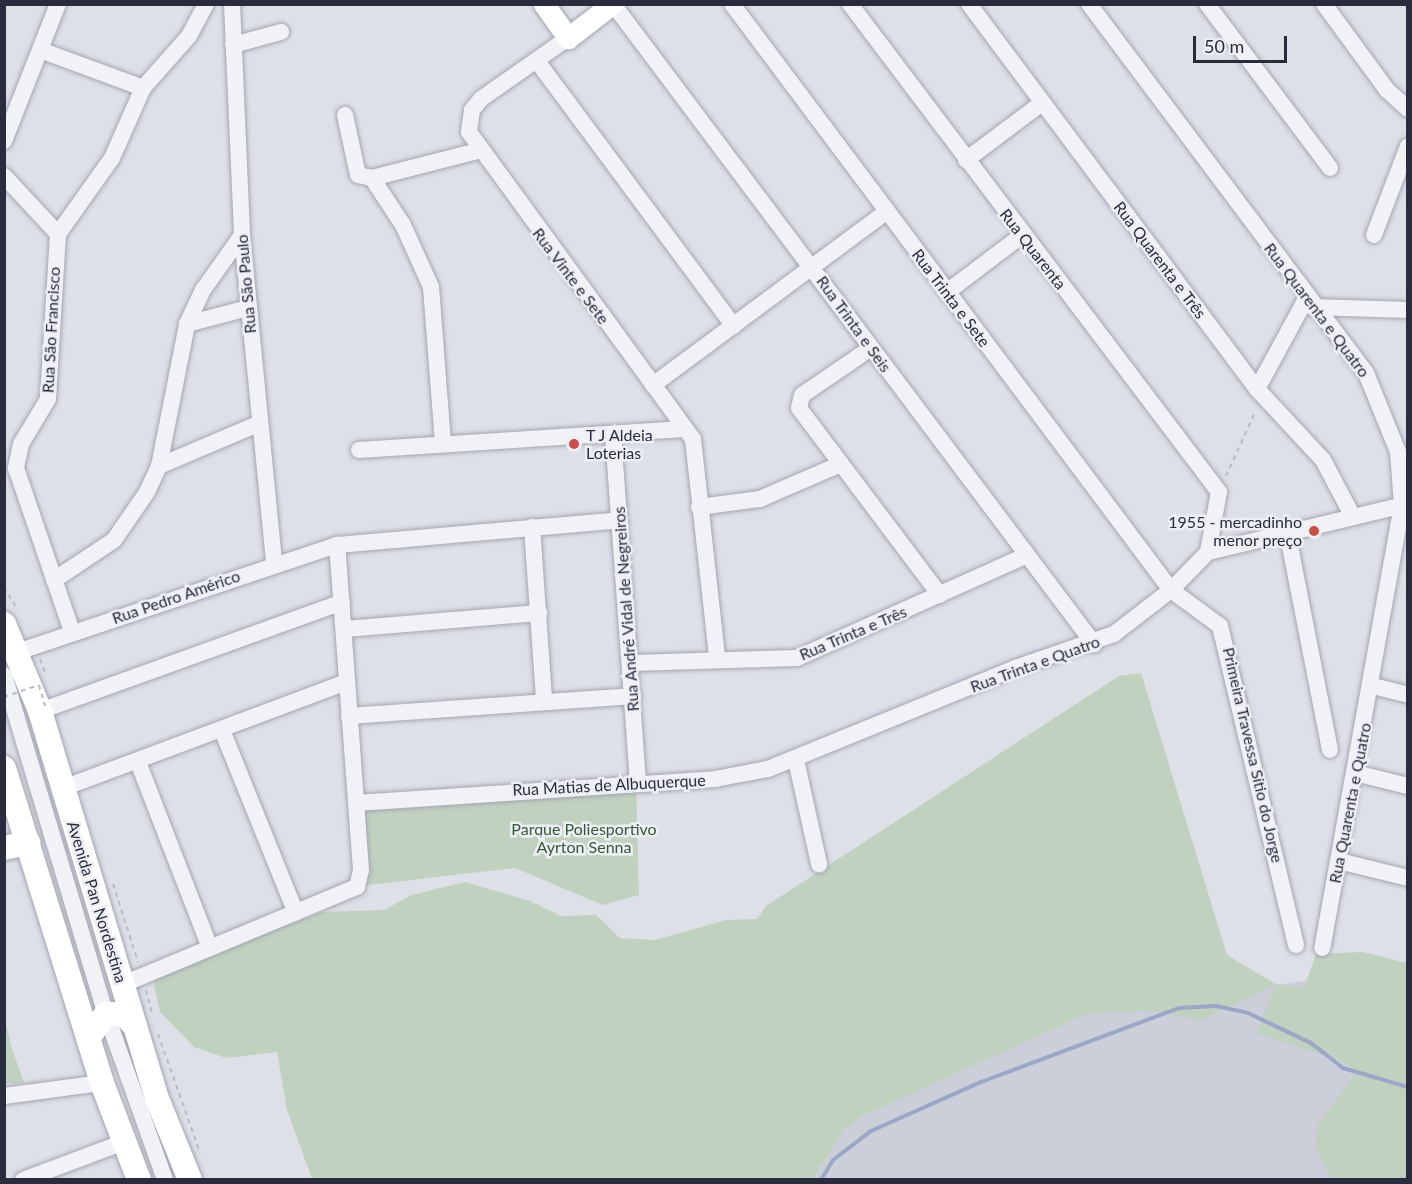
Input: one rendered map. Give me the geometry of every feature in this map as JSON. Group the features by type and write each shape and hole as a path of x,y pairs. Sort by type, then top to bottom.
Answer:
{"highway":[{"name":"Avenida Pan Nordestina","path":"4,624 43,708 63,788 132,980 134,1025 196,1170"},
{"path":"4,768 102,1083 140,1179"},
{"path":"4,848 28,843"},
{"path":"88,1038 106,1014 123,1014 134,1025"}],"main road":[{"path":"544,4 568,38 613,4"}],"street":[{"path":"4,141 43,51 58,4"},
{"path":"7,185 58,234 112,158 143,88 189,36 206,4"},
{"name":"Rua São Paulo","path":"232,4 242,235 258,424 274,563"},
{"name":"Rua Trinta e Seis","path":"613,4 1094,644"},
{"name":"Rua Trinta e Sete","path":"732,4 1171,590"},
{"name":"Rua Quarenta","path":"850,4 1022,236 1218,492"},
{"name":"Rua Quarenta e Três","path":"969,4 1259,392 1323,460 1352,513"},
{"name":"Rua Quarenta e Quatro","path":"1089,4 1309,303 1366,373 1385,409 1401,470 1405,504 1373,686 1322,948"},
{"path":"1207,4 1330,168"},
{"path":"1324,4 1387,90 1407,109"},
{"path":"233,45 281,32"},
{"path":"568,38 537,61 734,326"},
{"path":"43,51 143,88"},
{"name":"Rua Vinte e Sete","path":"537,61 481,99 468,121 478,151 653,385 696,447 699,507 717,658"},
{"path":"966,160 1042,103"},
{"path":"345,115 358,175 372,178 478,151"},
{"path":"1374,236 1407,146"},
{"path":"372,178 404,225 431,287 443,443"},
{"path":"653,385 886,212"},
{"name":"Rua São Francisco","path":"58,234 48,399 10,465 72,632"},
{"path":"54,580 114,540 159,466 187,324 203,290 242,235"},
{"path":"947,292 1022,236"},
{"path":"1259,392 1309,303 1407,310"},
{"path":"187,324 248,308"},
{"path":"870,348 799,401 802,417 842,464 940,595"},
{"path":"159,466 258,424"},
{"path":"359,450 683,429"},
{"name":"Rua André Vidal de Negreiros","path":"613,434 638,783"},
{"path":"699,507 760,499 842,464"},
{"path":"1218,492 1208,552 1352,513 1405,504"},
{"name":"Rua Pedro Américo","path":"17,652 274,563 337,544 620,520"},
{"path":"532,527 544,699"},
{"path":"1287,531 1330,750"},
{"path":"132,980 352,891 361,870 337,544"},
{"name":"Rua Trinta e Quatro","path":"856,736 1015,668 1094,644 1171,590 1208,552"},
{"name":"Rua Trinta e Três","path":"631,663 717,658 797,658 1027,555"},
{"name":"Primeira Travessa Sítio do Jorge","path":"1171,590 1214,618 1226,643 1296,945"},
{"path":"43,708 342,602"},
{"path":"344,629 539,613"},
{"path":"4,675 22,746 106,1014 165,1179"},
{"path":"63,788 138,762 346,682"},
{"path":"1373,686 1407,695"},
{"path":"349,716 544,699 633,696"},
{"path":"4,710 22,746"},
{"path":"222,729 296,914"},
{"name":"Rua Matias de Albuquerque","path":"356,803 744,776 796,760 856,736"},
{"path":"796,760 819,864"},
{"path":"138,762 210,948"},
{"path":"1355,772 1407,786"},
{"path":"1339,861 1407,878"},
{"path":"4,1096 102,1083"},
{"path":"23,1179 124,1142"}],"path":[{"path":"1218,492 1259,392"},
{"path":"4,697 39,685 43,708"},
{"path":"132,980 196,1170"}],"shaded area":[{"path":"1407,965 1407,1179 813,1180 844,1130 863,1116 1087,1014"}],"green space":[{"path":"1141,673 1227,955 1276,984 1304,988 1316,954 1363,952 1407,963 1407,1179 1331,1179 1315,1146 1318,1124 1354,1077 1346,1063 1257,1033 1275,985 1201,1020 1144,1010 1087,1014 863,1116 844,1130 813,1179 312,1179 287,1110 277,1052 226,1058 194,1047 160,1012 152,975 322,912 384,910 412,895 465,882 530,901 561,916 596,915 620,938 655,940 726,920 757,919 766,906 1119,676"},
{"name":"Parque Poliesportivo Ayrton Senna","path":"636,780 639,895 603,905 515,868 360,886 352,799"},
{"path":"4,1015 11,1046 24,1083 5,1083"}],"waterway":[{"path":"821,1180 833,1160 871,1131 981,1082 1179,1008 1216,1006 1248,1013 1311,1043 1343,1068 1408,1087"}],"place":[{"name":"T J Aldeia Loterias","path":"574,444"},
{"name":"1955 - mercadinho menor preço","path":"1314,531"}]}
